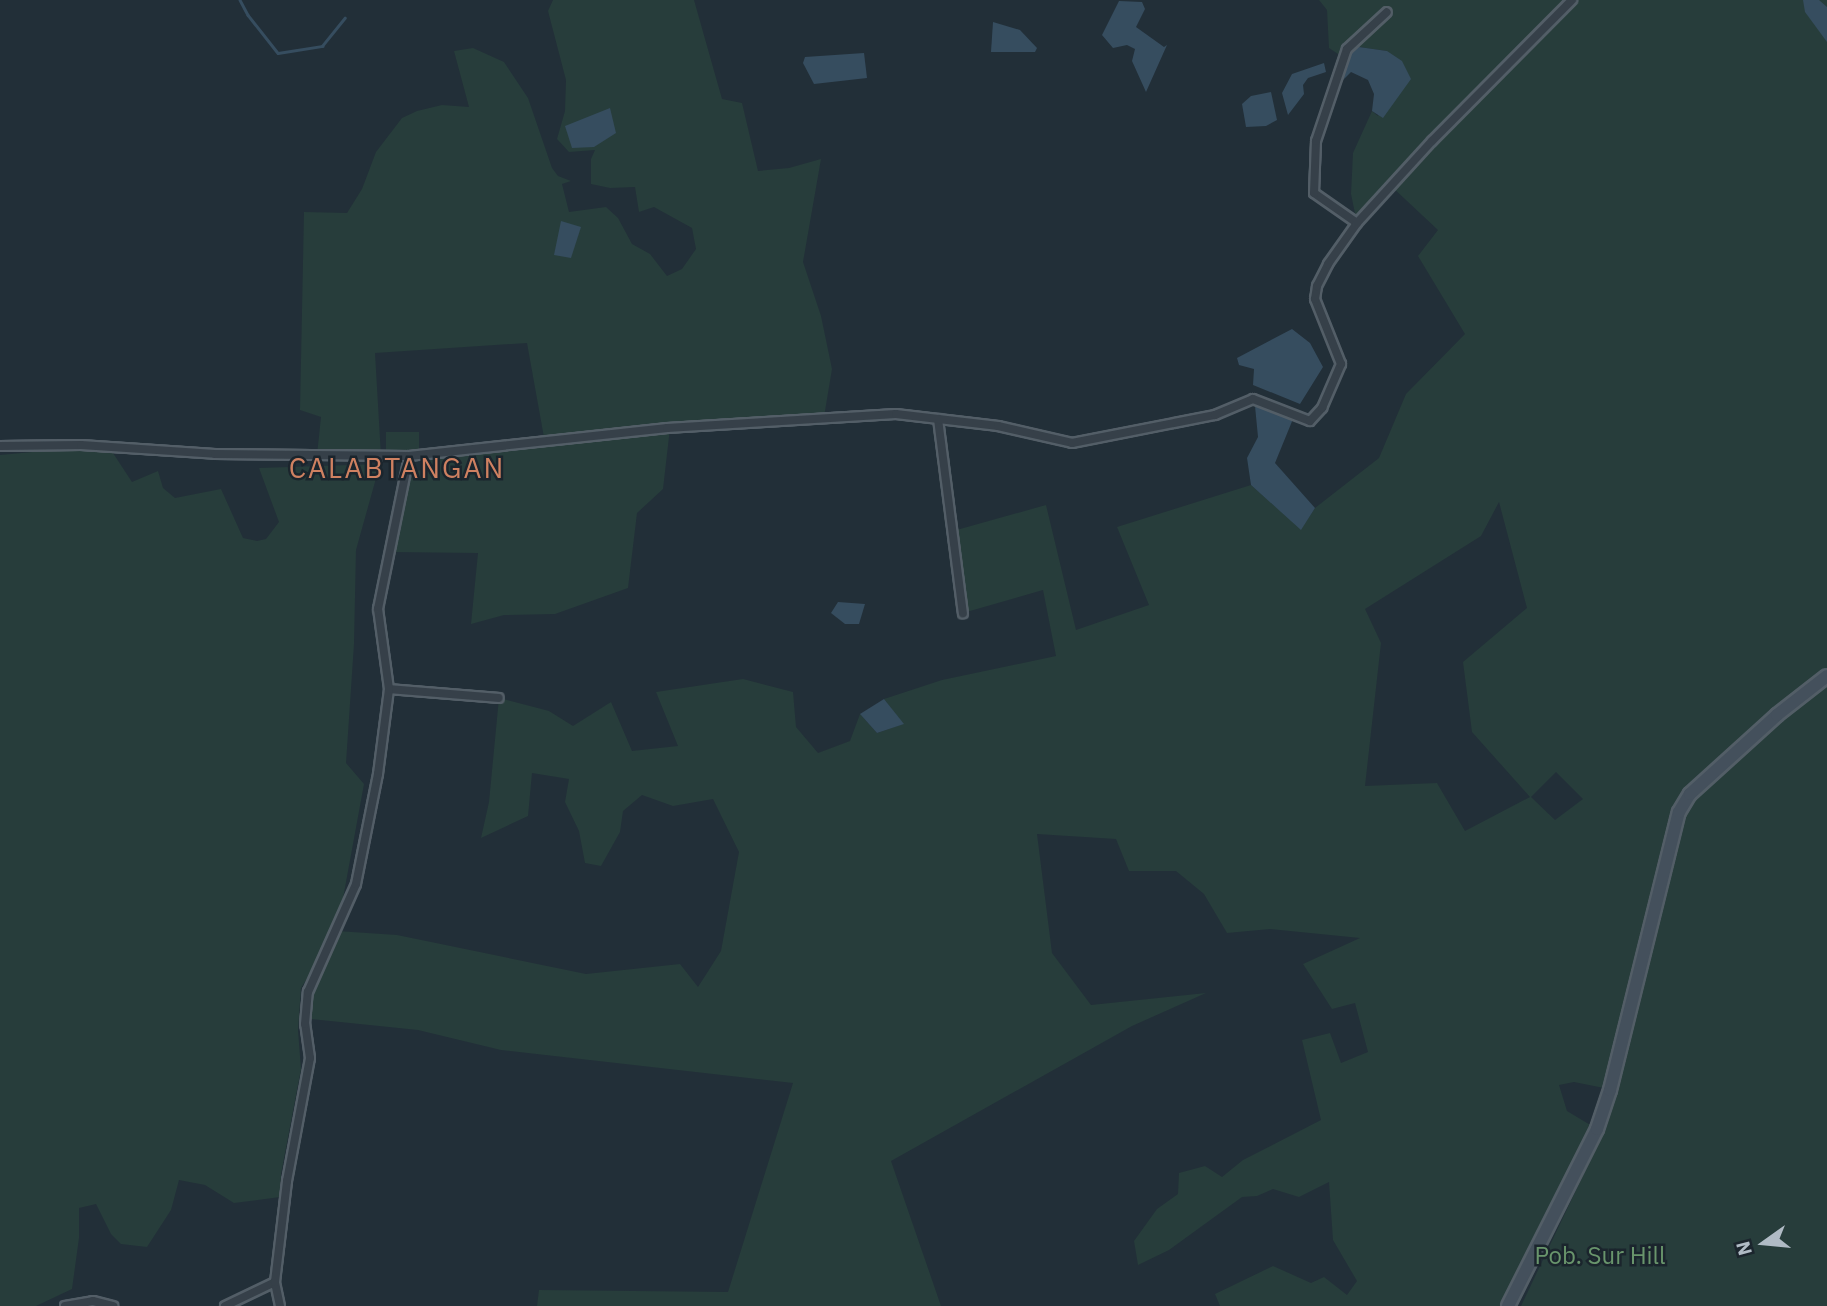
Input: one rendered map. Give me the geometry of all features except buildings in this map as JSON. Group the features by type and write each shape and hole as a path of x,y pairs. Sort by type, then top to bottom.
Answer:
{"main road":[{"path":"1508,1306 1597,1129 1610,1090 1679,812 1690,794 1777,715 1827,676"}],"street":[{"path":"0,446 81,445 215,454 409,456 667,428 799,418 896,415 998,426 1072,443 1215,415 1254,399 1313,420 1333,385 1340,364 1316,306 1317,286 1328,264 1357,223 1504,66 1573,0"},
{"path":"1357,223 1314,193 1316,141 1347,49 1387,12"},
{"path":"938,419 963,613"},
{"path":"280,1306 275,1282 287,1181 310,1058 305,1024 308,992 356,884 378,774 389,689 379,609 409,456"},
{"path":"389,689 499,698"},
{"path":"225,1306 275,1282"},
{"path":"65,1306 93,1301 113,1306"}],"green space":[{"path":"553,0 694,0 722,99 742,103 758,171 789,168 821,159 803,262 821,316 832,369 824,417 670,428 663,489 637,513 628,588 555,614 504,615 471,624 478,553 389,552 406,472 423,470 426,457 545,443 527,343 375,353 381,456 317,455 321,417 300,410 304,212 347,213 362,189 376,152 402,118 442,105 469,107 454,51 473,48 504,62 528,98 552,168 558,176 571,181 562,184 569,212 606,207 618,218 632,244 650,254 667,276 682,269 696,249 692,228 654,207 639,212 635,187 610,188 591,184 591,159 595,150 569,152 557,139 565,111 566,80 548,11"},
{"name":"Pob. Sur Hill","path":"1319,0 1827,0 1827,1306 1521,1306 1608,1123 1603,1110 1609,1089 1574,1082 1559,1085 1567,1111 1597,1129 1508,1306 1220,1306 1215,1294 1273,1266 1311,1283 1324,1277 1347,1295 1357,1281 1333,1240 1329,1182 1299,1197 1273,1189 1257,1196 1242,1197 1169,1250 1138,1265 1134,1241 1157,1209 1178,1194 1179,1173 1205,1166 1222,1177 1243,1160 1321,1120 1302,1040 1330,1033 1341,1063 1368,1052 1355,1003 1332,1009 1303,964 1360,938 1270,929 1227,933 1204,894 1176,871 1129,871 1116,839 1037,834 1052,953 1091,1005 1206,993 1132,1026 891,1161 941,1306 537,1306 539,1290 728,1292 793,1083 501,1050 418,1030 311,1019 305,1024 308,992 333,937 301,988 298,1030 301,1069 281,1174 280,1197 234,1203 205,1185 179,1180 171,1210 147,1247 121,1244 111,1234 96,1204 79,1208 79,1238 72,1289 36,1306 0,1306 0,455 65,449 111,450 132,482 158,471 163,488 175,498 221,489 243,538 257,541 266,539 279,522 259,468 380,464 356,550 354,644 346,763 364,784 337,931 397,935 586,974 680,964 698,987 721,951 739,852 713,799 673,806 642,795 623,811 620,832 601,866 585,863 579,831 565,802 569,779 532,773 528,816 481,838 489,802 499,698 549,711 573,726 611,702 632,751 678,746 656,692 743,679 793,692 796,727 818,753 850,741 860,714 877,733 903,724 884,699 942,680 1056,656 1043,590 963,613 953,531 1046,505 1076,630 1149,605 1117,527 1251,485 1301,529 1315,508 1379,458 1406,394 1465,334 1418,256 1438,230 1391,186 1357,223 1351,194 1353,153 1372,111 1378,116 1387,51 1359,47 1349,49 1341,56 1329,48 1327,10","holes":["1499,502 1527,608 1463,662 1472,732 1530,797 1465,831 1437,783 1365,786 1381,643 1365,609 1481,536","1556,772 1583,799 1555,820 1531,797"]},
{"path":"386,432 419,432 419,451 386,451"}],"water":[{"path":"1803,0 1819,0 1827,7 1827,42 1805,12"},
{"path":"1119,1 1142,2 1145,9 1136,27 1164,47 1167,45 1146,92 1132,61 1135,49 1127,45 1113,48 1102,35"},
{"path":"993,22 1020,30 1037,48 1035,52 991,52"},
{"path":"1359,47 1387,51 1402,61 1411,79 1383,118 1372,111 1374,94 1368,80 1351,72 1342,81 1341,75 1349,49"},
{"path":"864,53 867,78 814,84 803,63 805,57"},
{"path":"1324,63 1326,72 1308,78 1303,85 1304,94 1288,115 1282,93 1292,74"},
{"path":"1271,92 1277,120 1266,126 1246,127 1242,104 1251,96"},
{"path":"610,108 616,133 594,147 572,148 565,126"},
{"path":"561,221 581,227 571,258 554,255"},
{"path":"1292,329 1310,343 1323,367 1300,404 1253,385 1254,369 1239,365 1237,358"},
{"path":"1255,406 1293,419 1275,463 1315,508 1301,530 1251,485 1247,458 1258,437"},
{"path":"838,602 865,604 859,624 845,624 831,613"},
{"path":"884,699 904,724 877,733 860,714"}],"waterway":[{"path":"240,0 248,15 278,53 322,46 345,18"}],"district":[{"name":"CALABTANGAN","path":"397,468"}]}
